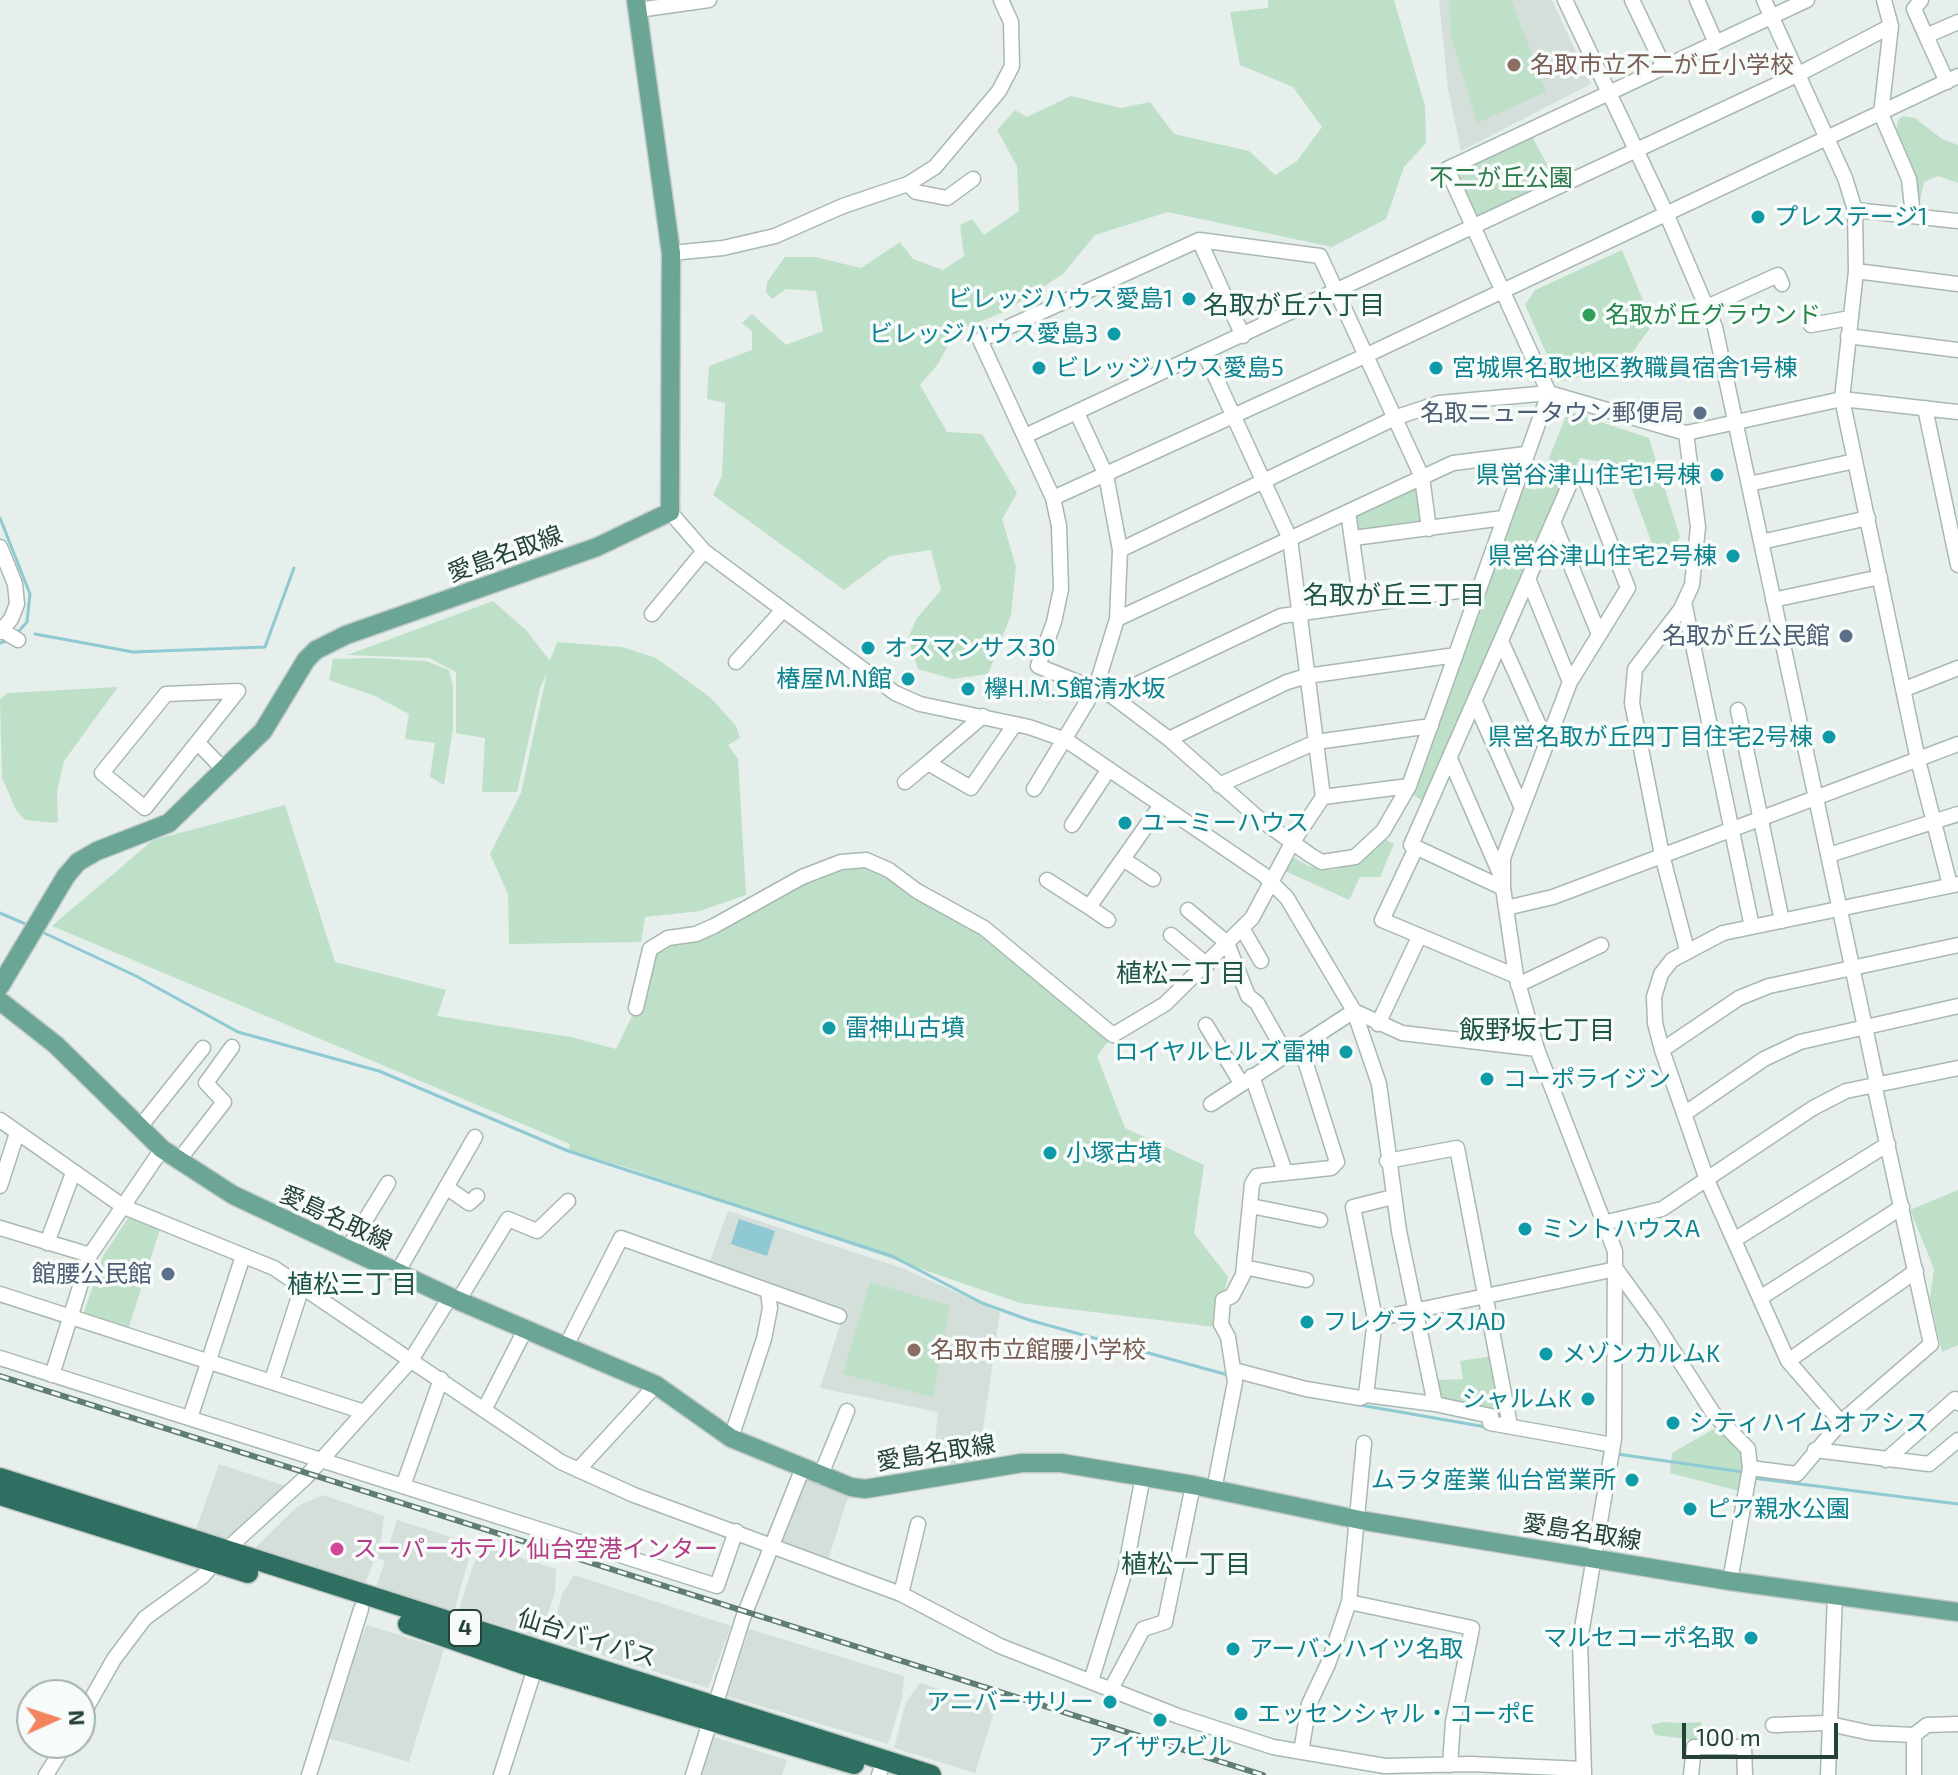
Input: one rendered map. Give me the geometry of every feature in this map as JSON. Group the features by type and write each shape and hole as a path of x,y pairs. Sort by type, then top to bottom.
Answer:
{"highway":[{"name":"仙台バイパス","path":"0,1478 361,1609 535,1668 713,1712 883,1774"},
{"name":"仙台バイパス","path":"0,1495 220,1557 713,1712 931,1775"}],"main road":[{"path":"637,5 671,253 670,512"},
{"name":"愛島名取線","path":"0,986 78,862 97,851 169,823 263,731 306,660 327,644 597,547 670,512"},
{"name":"愛島名取線","path":"0,1001 56,1045 162,1149 251,1205 454,1299 656,1385 731,1438 820,1477 865,1489 1022,1463 1061,1463 1193,1485 1356,1519 1730,1581 1958,1612"}],"street":[{"path":"637,5 709,0"},
{"path":"671,253 723,248 775,236 843,206 908,184 935,167 999,91 1012,66 1014,42 1011,22 1001,0"},
{"path":"1565,0 1666,213 1715,327 1841,908 1931,1344 1841,1422 1797,1474 1750,1468"},
{"path":"1632,0 1664,67"},
{"path":"1697,0 1716,43"},
{"path":"1764,0 1845,178 1855,210 1856,271 1842,399 1918,760 1954,885 1723,933 1687,950 1672,960 1661,974 1654,997 1655,1023 1707,1180 1788,1361 1841,1422"},
{"path":"1429,529 1422,477 1397,417 1320,256 1199,240 980,340 1053,498 1059,526 1061,589 1054,622 1038,666 1112,696 1169,739 1219,785 1292,843 1322,862 1355,857 1383,831 1409,786 1549,393 1447,169 1807,0"},
{"path":"1884,0 1891,26 1881,114 1909,179 1913,216"},
{"path":"1053,498 1367,355 1952,79 1914,9 1921,0"},
{"path":"1926,36 1958,22"},
{"path":"1025,436 1797,75 1891,26"},
{"path":"908,184 916,192 947,198 973,179"},
{"path":"1855,210 1958,221"},
{"path":"1199,240 1243,336"},
{"path":"1856,271 1958,284"},
{"path":"1707,307 1778,275 1782,284"},
{"path":"1811,325 1850,318"},
{"path":"1848,336 1958,350"},
{"path":"636,1008 650,949 668,938 696,934 714,926 802,877 841,862 866,860 889,870 917,891 984,928 1113,1035 1165,1004 1252,918 1292,843 1323,797 1290,539 1205,354"},
{"path":"1120,550 1397,417 1439,403 1549,393 1686,433 1842,399 1958,412"},
{"path":"1925,408 1958,565"},
{"path":"1034,789 1096,687 1117,619 1120,550 1106,475 1077,413"},
{"path":"1686,433 1698,527 1692,585 1684,602 1635,669 1632,695 1634,724 1662,855 1687,950"},
{"path":"1117,619 1453,463 1526,454"},
{"path":"1749,484 1855,461"},
{"path":"0,1120 124,1207 274,1268 578,1470 634,1495 901,1594 1000,1646 1226,1733 1301,1752 1385,1766 1450,1765 1478,1770 1584,1772 1580,1640 1613,1445 1615,1251 1537,1049 1517,980 1503,884 1503,858 1570,682 1598,632 1628,588 1585,478 1572,479 1382,920 1517,980 1601,945"},
{"path":"670,512 704,551 895,693 920,704 983,716 1066,740 1270,882 1287,898 1354,1011 1379,1084 1393,1197 1435,1404"},
{"path":"1348,512 1361,603"},
{"path":"1354,538 1503,518"},
{"path":"1761,542 1868,518"},
{"path":"1554,524 1598,632"},
{"path":"0,547 15,584 17,604 9,635"},
{"path":"652,614 704,551"},
{"path":"1773,600 1880,577"},
{"path":"1529,581 1570,682"},
{"path":"1112,696 1281,616 1479,588"},
{"path":"1684,602 1752,927"},
{"path":"736,662 782,611"},
{"path":"1502,643 1546,741"},
{"path":"1169,739 1287,682 1307,676 1456,655"},
{"path":"1905,689 1958,668"},
{"path":"243,690 199,744 145,808 102,773 166,694 243,690"},
{"path":"1475,702 1521,806"},
{"path":"1738,710 1782,921"},
{"path":"905,782 983,716"},
{"path":"928,763 971,788 1015,724"},
{"path":"1219,785 1316,742 1431,726"},
{"path":"199,744 224,770"},
{"path":"1506,908 1553,897 1958,744"},
{"path":"1450,759 1503,884"},
{"path":"1072,825 1109,769"},
{"path":"1323,797 1409,786"},
{"path":"1089,907 1161,805"},
{"path":"1829,855 1958,814"},
{"path":"1396,838 1503,884"},
{"path":"1123,859 1153,879"},
{"path":"1047,880 1108,920"},
{"path":"1188,910 1227,943 1248,996 1257,1003 1294,1052 1337,1162 1331,1168 1257,1176 1252,1184 1241,1285 1232,1296 1223,1300 1221,1324 1228,1337 1235,1375 1214,1490"},
{"path":"1242,928 1261,961"},
{"path":"1171,935 1207,965"},
{"path":"1378,1024 1419,937"},
{"path":"1662,1050 1739,998 1769,986 1958,945"},
{"path":"1684,1114 1764,1059 1800,1042 1958,1006"},
{"path":"1354,1011 1402,1033 1537,1049"},
{"path":"1211,1104 1354,1011"},
{"path":"1206,1025 1246,1080 1285,1172"},
{"path":"179,1160 224,1102 206,1083 232,1047"},
{"path":"140,1127 203,1048"},
{"path":"1603,1223 1662,1209 1823,1102 1876,1083 1958,1068"},
{"path":"0,1186 17,1133"},
{"path":"397,1273 475,1137"},
{"path":"1734,1240 1888,1144"},
{"path":"1387,1161 1457,1148 1510,1425"},
{"path":"52,1375 90,1255 162,1149"},
{"path":"47,1243 73,1173"},
{"path":"347,1250 388,1183"},
{"path":"446,1187 469,1203 477,1196"},
{"path":"1366,1395 1375,1319 1353,1207 1393,1197"},
{"path":"96,1691 114,1659 145,1618 220,1557 298,1484 411,1360 508,1219 537,1231 568,1201"},
{"path":"1251,1206 1320,1220"},
{"path":"1760,1298 1902,1207"},
{"path":"0,1228 90,1255"},
{"path":"565,1348 621,1238 839,1316"},
{"path":"190,1418 243,1256"},
{"path":"1244,1267 1306,1280"},
{"path":"1375,1319 1487,1293 1616,1269"},
{"path":"1616,1269 1656,1324 1713,1413 1748,1449 1750,1468 1730,1581"},
{"path":"1788,1361 1916,1271"},
{"path":"272,1380 302,1287"},
{"path":"731,1438 764,1339 770,1308 768,1291"},
{"path":"0,1294 364,1412"},
{"path":"484,1410 525,1330"},
{"path":"0,1358 717,1586 736,1531"},
{"path":"1235,1375 1360,1398 1366,1395 1435,1404 1491,1416 1490,1423 1613,1445"},
{"path":"403,1486 441,1379"},
{"path":"578,1470 656,1385"},
{"path":"1886,1460 1955,1399 1958,1403"},
{"path":"820,1477 847,1411"},
{"path":"1815,1450 1929,1464 1958,1440"},
{"path":"1301,1752 1309,1704 1328,1664 1349,1602 1364,1443"},
{"path":"693,1775 743,1618 802,1470"},
{"path":"1091,1681 1125,1571 1143,1476"},
{"path":"1111,1689 1143,1629 1165,1622 1193,1485"},
{"path":"901,1594 918,1524"},
{"path":"1828,1775 1835,1595"},
{"path":"1349,1602 1472,1628 1453,1722 1450,1765"},
{"path":"309,1775 361,1609"},
{"path":"501,1775 535,1668"},
{"path":"1781,1725 1773,1725 1825,1723 1871,1733 1914,1735 1927,1725 1958,1724"},
{"path":"1914,1735 1914,1775"},
{"path":"1691,1775 1694,1747 1744,1747 1745,1775"}],"shaded area":[{"name":"名取市立不二が丘小学校","path":"1439,0 1552,0 1591,84 1461,151 1448,89"},
{"name":"名取市立館腰小学校","path":"728,1211 902,1268 1000,1312 978,1464 932,1471 938,1412 820,1388 844,1312 709,1264"},
{"path":"219,1464 289,1487 232,1540 196,1529"},
{"path":"805,1478 849,1494 828,1560 780,1541"},
{"path":"323,1495 384,1516 380,1548 387,1551 397,1520 473,1544 454,1612 376,1587 385,1561 376,1557 365,1583 255,1548 298,1506"},
{"path":"480,1545 556,1569 555,1593 539,1637 458,1612"},
{"path":"574,1575 731,1626 708,1688 550,1639 562,1595"},
{"path":"367,1625 444,1649 409,1762 328,1738 351,1661"},
{"path":"749,1629 904,1676 902,1699 888,1744 727,1696"},
{"path":"920,1683 996,1706 975,1773 894,1748 906,1702"},
{"path":"710,1736 787,1760 782,1775 698,1775"}],"green space":[{"path":"1268,0 1394,0 1425,106 1426,143 1404,167 1386,219 1332,247 1168,212 1095,235 1063,274 1006,311 955,332 938,364 920,385 947,432 982,434 1017,493 1002,519 1016,567 1011,615 988,674 953,679 918,669 908,638 917,618 941,590 931,550 890,556 844,590 713,495 722,476 725,403 707,399 709,366 752,350 752,331 742,323 752,314 786,345 823,331 816,291 786,289 772,299 766,292 767,282 785,257 815,257 861,268 900,242 913,259 943,270 964,256 960,225 972,219 984,235 1019,211 1017,166 997,130 1015,110 1027,117 1071,96 1121,108 1150,102 1174,134 1249,151 1275,175 1297,161 1322,127 1293,87 1240,65 1230,12 1268,8"},
{"path":"1449,0 1511,0 1546,92 1477,123 1451,36"},
{"path":"1903,116 1915,118 1942,139 1958,145 1958,183 1938,176 1924,182 1919,206 1916,179 1896,133 1898,120"},
{"name":"不二が丘公園","path":"1531,134 1556,182 1474,218 1456,179 1458,167"},
{"name":"名取が丘グラウンド","path":"1622,250 1653,324 1613,379 1592,374 1559,382 1525,305 1535,290"},
{"path":"1568,411 1649,438 1680,537 1666,557 1655,552 1629,481 1613,464 1580,458 1427,803 1413,795 1522,486 1536,490"},
{"path":"1417,485 1422,522 1357,533 1356,512"},
{"path":"493,601 526,630 550,661 557,642 622,647 656,658 710,697 736,726 740,738 728,745 738,759 746,895 700,911 645,917 641,942 509,944 508,894 490,854 521,793 547,673 540,688 517,792 482,792 485,738 456,733 456,672 429,658 347,655"},
{"path":"333,659 426,661 449,670 453,687 453,728 444,785 430,777 435,743 405,739 409,714 375,696 329,680"},
{"path":"118,687 64,761 57,791 58,823 25,820 16,810 2,778 0,699 7,693"},
{"path":"285,805 335,962 446,990 437,1016 571,1037 616,1049 636,1008 650,949 841,862 889,870 984,929 1113,1035 1097,1056 1125,1128 1204,1165 1194,1233 1228,1277 1215,1327 1020,1303 622,1166 568,1151 570,1144 52,926 153,840"},
{"path":"1386,840 1394,844 1380,877 1360,877 1349,900 1283,870 1287,861 1295,858 1308,866 1332,870 1344,867 1357,863"},
{"path":"1958,1190 1958,1345 1942,1352 1930,1298 1934,1269 1910,1210"},
{"path":"134,1216 160,1229 128,1330 87,1318 84,1312 103,1256 128,1218"},
{"path":"870,1282 950,1306 933,1397 843,1374"},
{"path":"1492,1356 1504,1422 1443,1412 1438,1380 1463,1379 1460,1361"},
{"path":"1717,1427 1732,1439 1743,1457 1739,1491 1670,1473 1672,1453"},
{"path":"1702,1722 1695,1740 1655,1735 1651,1725"}],"water":[{"path":"739,1219 775,1231 767,1256 731,1244"}],"waterway":[{"path":"0,518 30,594 27,622 18,632"},
{"path":"35,634 133,652 265,647 294,568"},
{"path":"0,643 9,640"},
{"path":"0,913 30,926"},
{"path":"40,931 136,976 238,1032 379,1071 568,1151 892,1256 982,1303 1029,1320 1228,1375"},
{"path":"1289,1392 1313,1397"},
{"path":"1360,1405 1486,1427"},
{"path":"1592,1448 1605,1451"},
{"path":"1617,1454 1743,1472"},
{"path":"1753,1478 1958,1504"}],"railway":[{"path":"0,1376 1263,1775"}],"place":[{"name":"名取市立不二が丘小学校","path":"1514,65"},
{"name":"プレステージ1","path":"1758,217"},
{"name":"ビレッジハウス愛島1","path":"1189,299"},
{"name":"名取が丘グラウンド","path":"1589,315"},
{"name":"ビレッジハウス愛島3","path":"1114,334"},
{"name":"ビレッジハウス愛島5","path":"1039,368"},
{"name":"宮城県名取地区教職員宿舎1号棟","path":"1436,368"},
{"name":"名取ニュータウン郵便局","path":"1700,413"},
{"name":"県営谷津山住宅1号棟","path":"1717,475"},
{"name":"県営谷津山住宅2号棟","path":"1733,556"},
{"name":"名取が丘公民館","path":"1846,636"},
{"name":"オスマンサス30","path":"868,648"},
{"name":"椿屋M.N館","path":"908,679"},
{"name":"欅H.M.S館清水坂","path":"968,689"},
{"name":"県営名取が丘四丁目住宅2号棟","path":"1829,737"},
{"name":"ユーミーハウス","path":"1125,823"},
{"name":"雷神山古墳","path":"829,1028"},
{"name":"ロイヤルヒルズ雷神","path":"1346,1052"},
{"name":"コーポライジン","path":"1487,1079"},
{"name":"小塚古墳","path":"1050,1153"},
{"name":"ミントハウスA","path":"1525,1229"},
{"name":"館腰公民館","path":"168,1274"},
{"name":"フレグランスJAD","path":"1307,1322"},
{"name":"名取市立館腰小学校","path":"914,1350"},
{"name":"メゾンカルムK","path":"1546,1354"},
{"name":"シャルムK","path":"1588,1399"},
{"name":"シティハイムオアシス","path":"1673,1423"},
{"name":"ムラタ産業 仙台営業所","path":"1632,1480"},
{"name":"ピア親水公園","path":"1690,1509"},
{"name":"スーパーホテル 仙台空港インター","path":"337,1549"},
{"name":"マルセコーポ名取","path":"1751,1638"},
{"name":"アーバンハイツ名取","path":"1233,1649"},
{"name":"アニバーサリー","path":"1110,1702"},
{"name":"エッセンシャル・コーポE","path":"1241,1714"},
{"name":"アイザワビル","path":"1160,1720"}],"district":[{"name":"名取が丘六丁目","path":"1294,305"},
{"name":"名取が丘三丁目","path":"1394,595"},
{"name":"植松二丁目","path":"1181,973"},
{"name":"飯野坂七丁目","path":"1537,1030"},
{"name":"植松三丁目","path":"352,1284"},
{"name":"植松一丁目","path":"1186,1564"}]}
